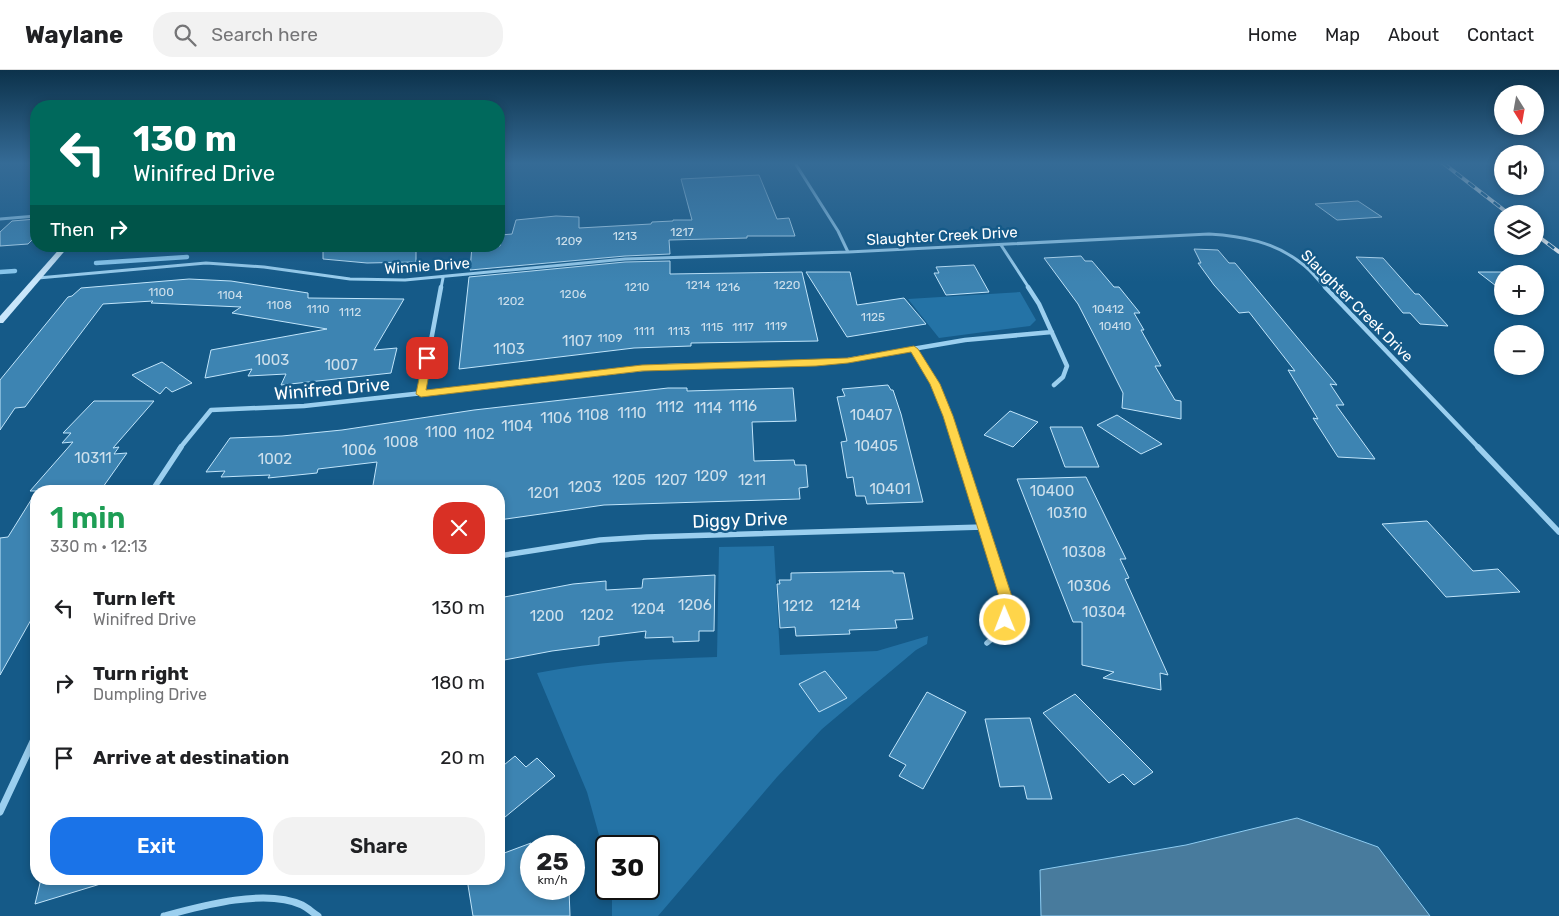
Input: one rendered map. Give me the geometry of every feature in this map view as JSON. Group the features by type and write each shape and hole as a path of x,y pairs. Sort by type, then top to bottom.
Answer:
{"street":[{"name":"Slaughter Creek Drive","path":"820,202 838,230 848,252 1209,234 1242,237 1276,246 1303,264 1559,532"},
{"path":"0,219 30,216"},
{"path":"1001,245 1039,304 1067,366 1062,380 1054,385"},
{"path":"0,321 61,252"},
{"name":"Winnie Drive","path":"38,278 206,264 264,267 350,279 405,280 442,278 634,258 848,252"},
{"path":"421,394 442,278"},
{"name":"Winifred Drive","path":"155,485 176,451 211,410 304,406 642,368 816,363 848,360 989,337 1052,332"},
{"path":"914,349 942,400 1008,606 1000,632 987,643"},
{"name":"Diggy Drive","path":"505,555 600,540 647,537 983,527"},
{"path":"0,812 30,748"},
{"path":"164,916 222,903 264,898 301,905 318,916"}],"shaded area":[{"path":"1020,292 1036,320 1030,326 939,338 908,299"},
{"path":"774,546 780,655 877,651 928,636 927,644 916,650 822,729 777,777 658,916 612,916 612,900 660,900 660,835 599,835 587,792 537,673 604,663 717,657 719,547"},
{"path":"1297,818 1378,847 1430,916 1041,916 1040,870 1186,845"}],"building":[{"path":"687,202 770,202 777,219 789,218 795,236 747,236 747,238 669,240 670,254 625,256 470,270 472,252 505,252 505,235 512,234 516,220 556,216 579,217 579,228 692,220"},
{"path":"1360,202 1382,217 1337,220 1315,204"},
{"path":"30,220 30,242 28,244 0,246 0,232 12,221"},
{"path":"1194,249 1218,250 1229,263 1235,263 1337,385 1330,384 1344,405 1336,405 1375,459 1338,457 1313,418 1318,419 1288,370 1295,371 1249,312 1239,313 1214,285 1198,263 1201,263"},
{"path":"323,252 416,252 416,262 367,263 323,259"},
{"path":"1081,256 1085,261 1092,261 1114,287 1119,287 1140,313 1134,313 1161,366 1155,366 1175,400 1181,401 1181,419 1122,408 1123,393 1078,304 1044,258"},
{"path":"1356,257 1383,258 1415,294 1419,294 1448,326 1420,324 1410,313 1403,313"},
{"path":"670,261 670,274 802,272 818,341 691,343 691,346 634,348 459,369 469,277 625,262"},
{"path":"974,265 989,292 946,295 934,273 939,273 936,267"},
{"path":"806,272 850,272 857,305 904,298 926,324 847,337"},
{"path":"1478,272 1494,272 1494,284"},
{"path":"189,279 231,281 308,293 308,298 404,299 374,350 397,348 391,373 281,385 286,374 248,376 252,369 205,378 211,350 327,329 232,313 241,307 151,303 153,301 103,304 25,407 15,408 0,430 0,380 68,297 81,288"},
{"path":"162,362 192,383 172,392 166,387 160,394 132,375"},
{"path":"888,385 893,390 901,414 923,502 867,504 865,496 856,496 853,477 847,478 841,442 847,441 837,397 845,396 842,389"},
{"path":"668,388 687,388 687,391 793,388 796,421 752,422 754,461 794,460 795,465 806,465 808,487 799,488 800,499 604,505 505,519 505,485 373,485 377,462 318,469 317,473 268,478 270,475 221,477 225,471 206,472 230,438 282,436 342,430 474,410"},
{"path":"94,401 154,401 113,448 119,447 114,454 127,453 104,485 35,485 73,442 62,443 71,433 63,433"},
{"path":"1010,411 1038,422 1013,447 984,435"},
{"path":"1117,415 1162,444 1141,454 1097,425"},
{"path":"1050,427 1082,427 1099,467 1065,467"},
{"path":"1086,477 1126,559 1120,559 1129,578 1125,579 1168,675 1160,673 1161,690 1103,678 1114,672 1082,665 1082,622 1073,622 1017,479"},
{"path":"30,502 30,622 0,675 0,538 8,537"},
{"path":"1427,521 1473,571 1498,569 1520,592 1446,597 1382,524"},
{"path":"893,571 893,573 904,573 913,619 895,620 897,628 849,630 850,634 796,636 795,627 780,628 777,584 780,584 779,580 791,580 791,573"},
{"path":"715,575 714,631 699,631 699,641 673,642 673,637 645,638 646,631 599,637 599,645 505,660 505,597 573,584 606,581 606,590 642,588 643,579"},
{"path":"825,671 847,698 819,712 799,684"},
{"path":"927,692 966,712 923,789 899,776 906,765 889,756"},
{"path":"1075,694 1153,772 1134,785 1123,774 1109,783 1043,713"},
{"path":"1030,718 1052,799 1027,799 1024,786 1000,787 985,719"},
{"path":"515,756 526,767 537,758 555,776 505,817 505,764"},
{"path":"520,847 520,900 569,900 570,916 473,916 468,885 505,885 505,853"},
{"path":"40,885 97,885 35,904"}],"waterway":[{"path":"96,263 187,257"},
{"path":"0,272 15,271"}],"railway":[{"path":"1494,202 1497,205"},
{"path":"1544,241 1559,252"}],"route":[{"path":"427,358 421,394 642,368 816,363 848,360 914,349 935,384 948,416 1008,606 1005,620"}]}
